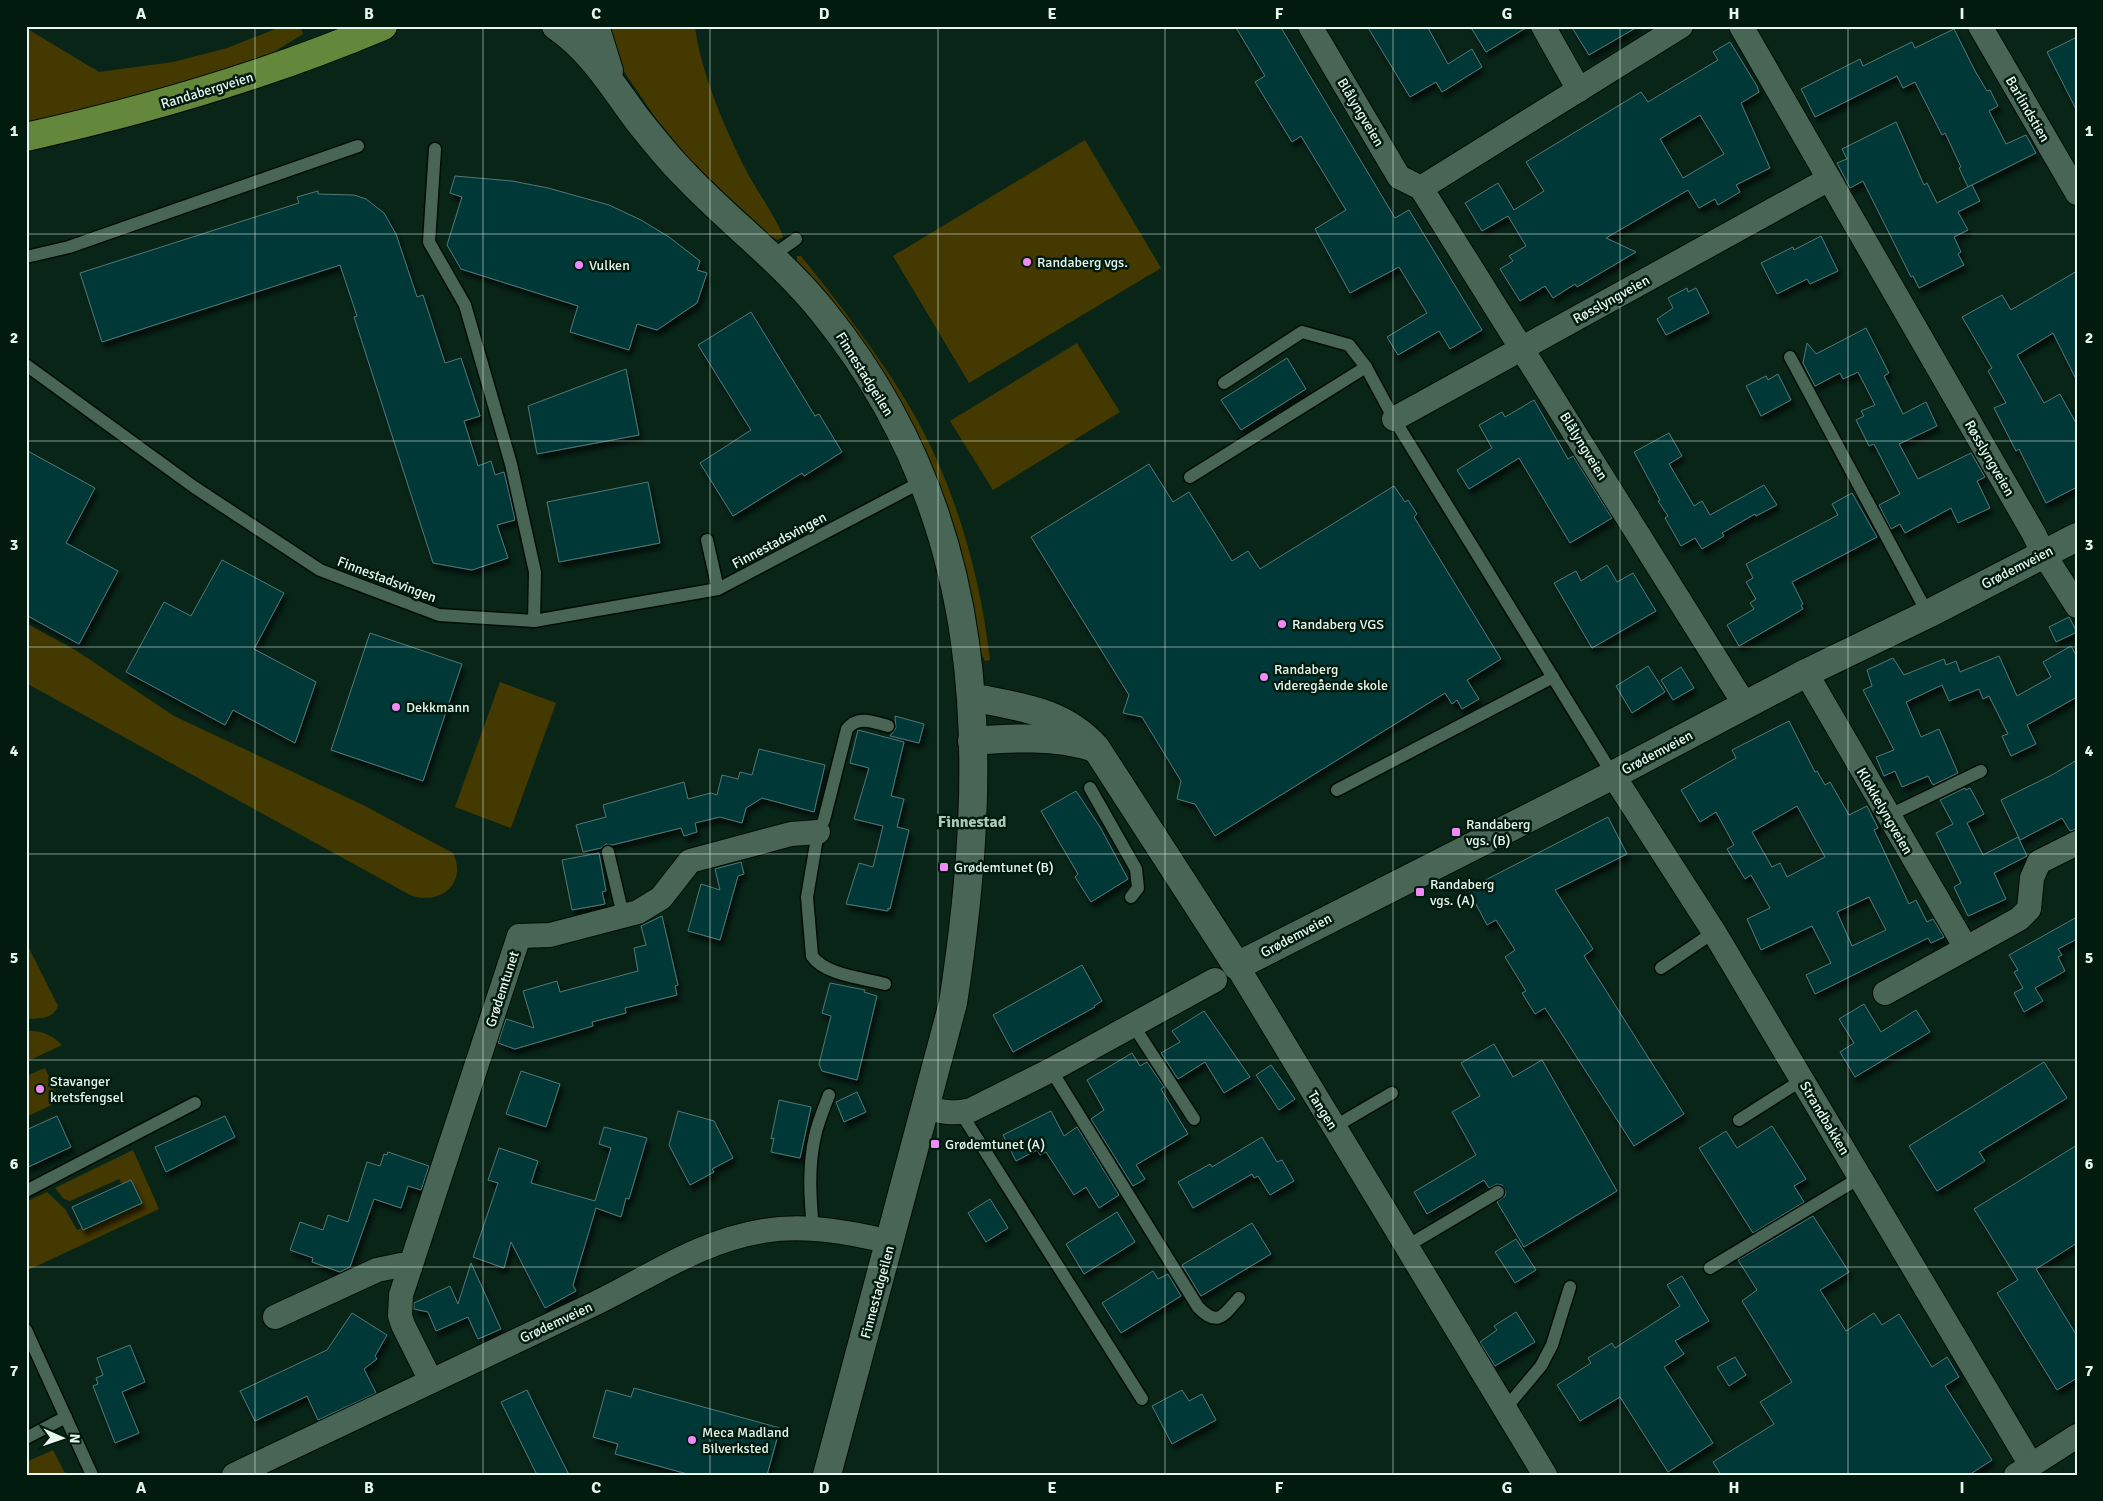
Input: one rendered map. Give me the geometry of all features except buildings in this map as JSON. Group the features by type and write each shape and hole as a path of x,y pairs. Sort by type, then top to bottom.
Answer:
{"highway":[{"name":"Randabergveien","path":"26,138 125,114 203,92 305,58 383,26"}],"main road":[{"name":"Finnestadgeilen","path":"556,26 581,47 613,82 653,140 685,175 772,256 818,306 846,342 891,414 923,481 944,538 957,587 964,628 971,697 972,741 972,817 963,936 953,1003 827,1475"},
{"name":"Finnestadgeilen","path":"595,26 613,82"},
{"name":"Grødemveien","path":"1226,973 1613,775 1806,673 1928,614 2042,553 2077,537"},
{"path":"971,697 1023,708 1063,721 1076,729 1096,748"},
{"path":"972,741 1021,737 1047,738 1096,748"},
{"name":"Tangen","path":"1096,748 1226,973"}],"street":[{"name":"Blålyngveien","path":"1310,26 1399,176 1421,188 1745,705"},
{"path":"1543,26 1579,90"},
{"path":"1421,188 1681,26"},
{"name":"Røsslyngveien","path":"1741,26 2034,534 2042,553 2077,606"},
{"name":"Barlindstien","path":"1980,26 2077,193"},
{"name":"Røsslyngveien","path":"1394,419 1829,179"},
{"name":"Klokkelyngveien","path":"1806,673 1966,948"},
{"name":"Strandbakken","path":"1613,775 1714,932 1861,1177 2024,1470"},
{"name":"Grødemtunet","path":"431,1381 400,1316 401,1295 519,936 550,935 623,916 652,905 661,898 690,860 791,834 818,832"},
{"path":"1885,993 2019,919 2029,909 2032,878 2039,862 2077,843"},
{"name":"Grødemveien","path":"961,1113 1051,1070 1226,973"},
{"name":"Tangen","path":"1226,973 1334,1127 1545,1475"},
{"path":"925,1108 961,1113"},
{"name":"Grødemveien","path":"234,1475 609,1297 679,1258 711,1244 764,1231 813,1229 890,1242"},
{"path":"275,1318 377,1270 401,1264 410,1268"},
{"path":"2024,1470 2077,1436"}],"lane":[{"path":"26,256 69,247 358,146"},
{"path":"435,150 430,242 465,305 511,464 535,572 534,621"},
{"path":"772,256 796,239"},
{"path":"1224,383 1302,332 1348,345 1366,367 1394,419 1613,775"},
{"path":"1790,357 1928,614"},
{"name":"Finnestadsvingen","path":"26,365 194,487 320,570 439,615 534,621 718,589 923,481"},
{"path":"1190,477 1366,367"},
{"path":"707,540 718,589"},
{"path":"1338,790 1553,677"},
{"path":"885,984 830,970 816,963 812,956 807,897 818,832 824,820 847,729 858,720 888,726"},
{"path":"1888,816 1980,771"},
{"path":"1090,788 1136,868 1138,888 1131,897"},
{"path":"608,852 623,916"},
{"path":"1661,968 1714,932"},
{"path":"1133,1025 1194,1119"},
{"path":"1051,1070 1198,1307 1205,1314 1217,1318 1223,1317 1239,1298"},
{"path":"1739,1120 1802,1080"},
{"path":"1334,1127 1392,1093"},
{"path":"813,1229 810,1194 811,1156 815,1134 829,1095"},
{"path":"26,1190 196,1103"},
{"path":"961,1113 1142,1399"},
{"path":"1710,1268 1861,1177"},
{"path":"1407,1246 1498,1192"},
{"path":"1505,1409 1541,1366 1552,1345 1570,1287"},
{"path":"26,1330 92,1475"},
{"path":"26,1438 66,1417"}],"shaded area":[{"path":"283,26 300,26 303,34 274,52 230,71 26,125 26,28 99,72 173,62 227,48"},
{"path":"608,26 695,26 702,62 723,121 748,174 783,237 777,240 771,236 694,165 655,117 625,73 614,52"},
{"name":"Randaberg vgs.","path":"1085,140 1161,268 969,383 893,256"},
{"path":"797,256 801,256 873,351 912,411 941,469 953,500 972,563 986,627 990,660 985,661 981,653 969,585 954,526 929,464 797,264"},
{"path":"1077,343 1120,412 993,490 950,421"},
{"path":"26,623 77,651 174,716 363,805 453,853 457,864 457,874 454,883 440,895 421,898 410,895 26,683"},
{"path":"500,682 556,703 511,828 455,807"},
{"path":"26,942 58,1006 56,1011 49,1016 26,1019"},
{"path":"26,1031 37,1031 46,1034 62,1045 26,1062"},
{"name":"Stavanger kretsfengsel","path":"45,1068 60,1101 26,1117 26,1076"},
{"path":"133,1150 159,1209 26,1271 26,1202 47,1192 65,1209 77,1230 82,1228 83,1230 142,1203 131,1180 122,1184 119,1179 70,1201 64,1199 55,1188"},
{"path":"53,1450 66,1475 26,1475 26,1462"}],"place":[{"name":"Randaberg vgs.","path":"1027,262"},
{"name":"Vulken","path":"579,265"},
{"name":"Randaberg VGS","path":"1282,624"},
{"name":"Randaberg videregående skole","path":"1264,677"},
{"name":"Dekkmann","path":"396,707"},
{"name":"Randaberg vgs. (B)","path":"1456,832"},
{"name":"Grødemtunet (B)","path":"944,867"},
{"name":"Randaberg vgs. (A)","path":"1420,892"},
{"name":"Stavanger kretsfengsel","path":"40,1089"},
{"name":"Grødemtunet (A)","path":"935,1144"},
{"name":"Meca Madland Bilverksted","path":"692,1440"}],"district":[{"name":"Finnestad","path":"972,821"}]}
